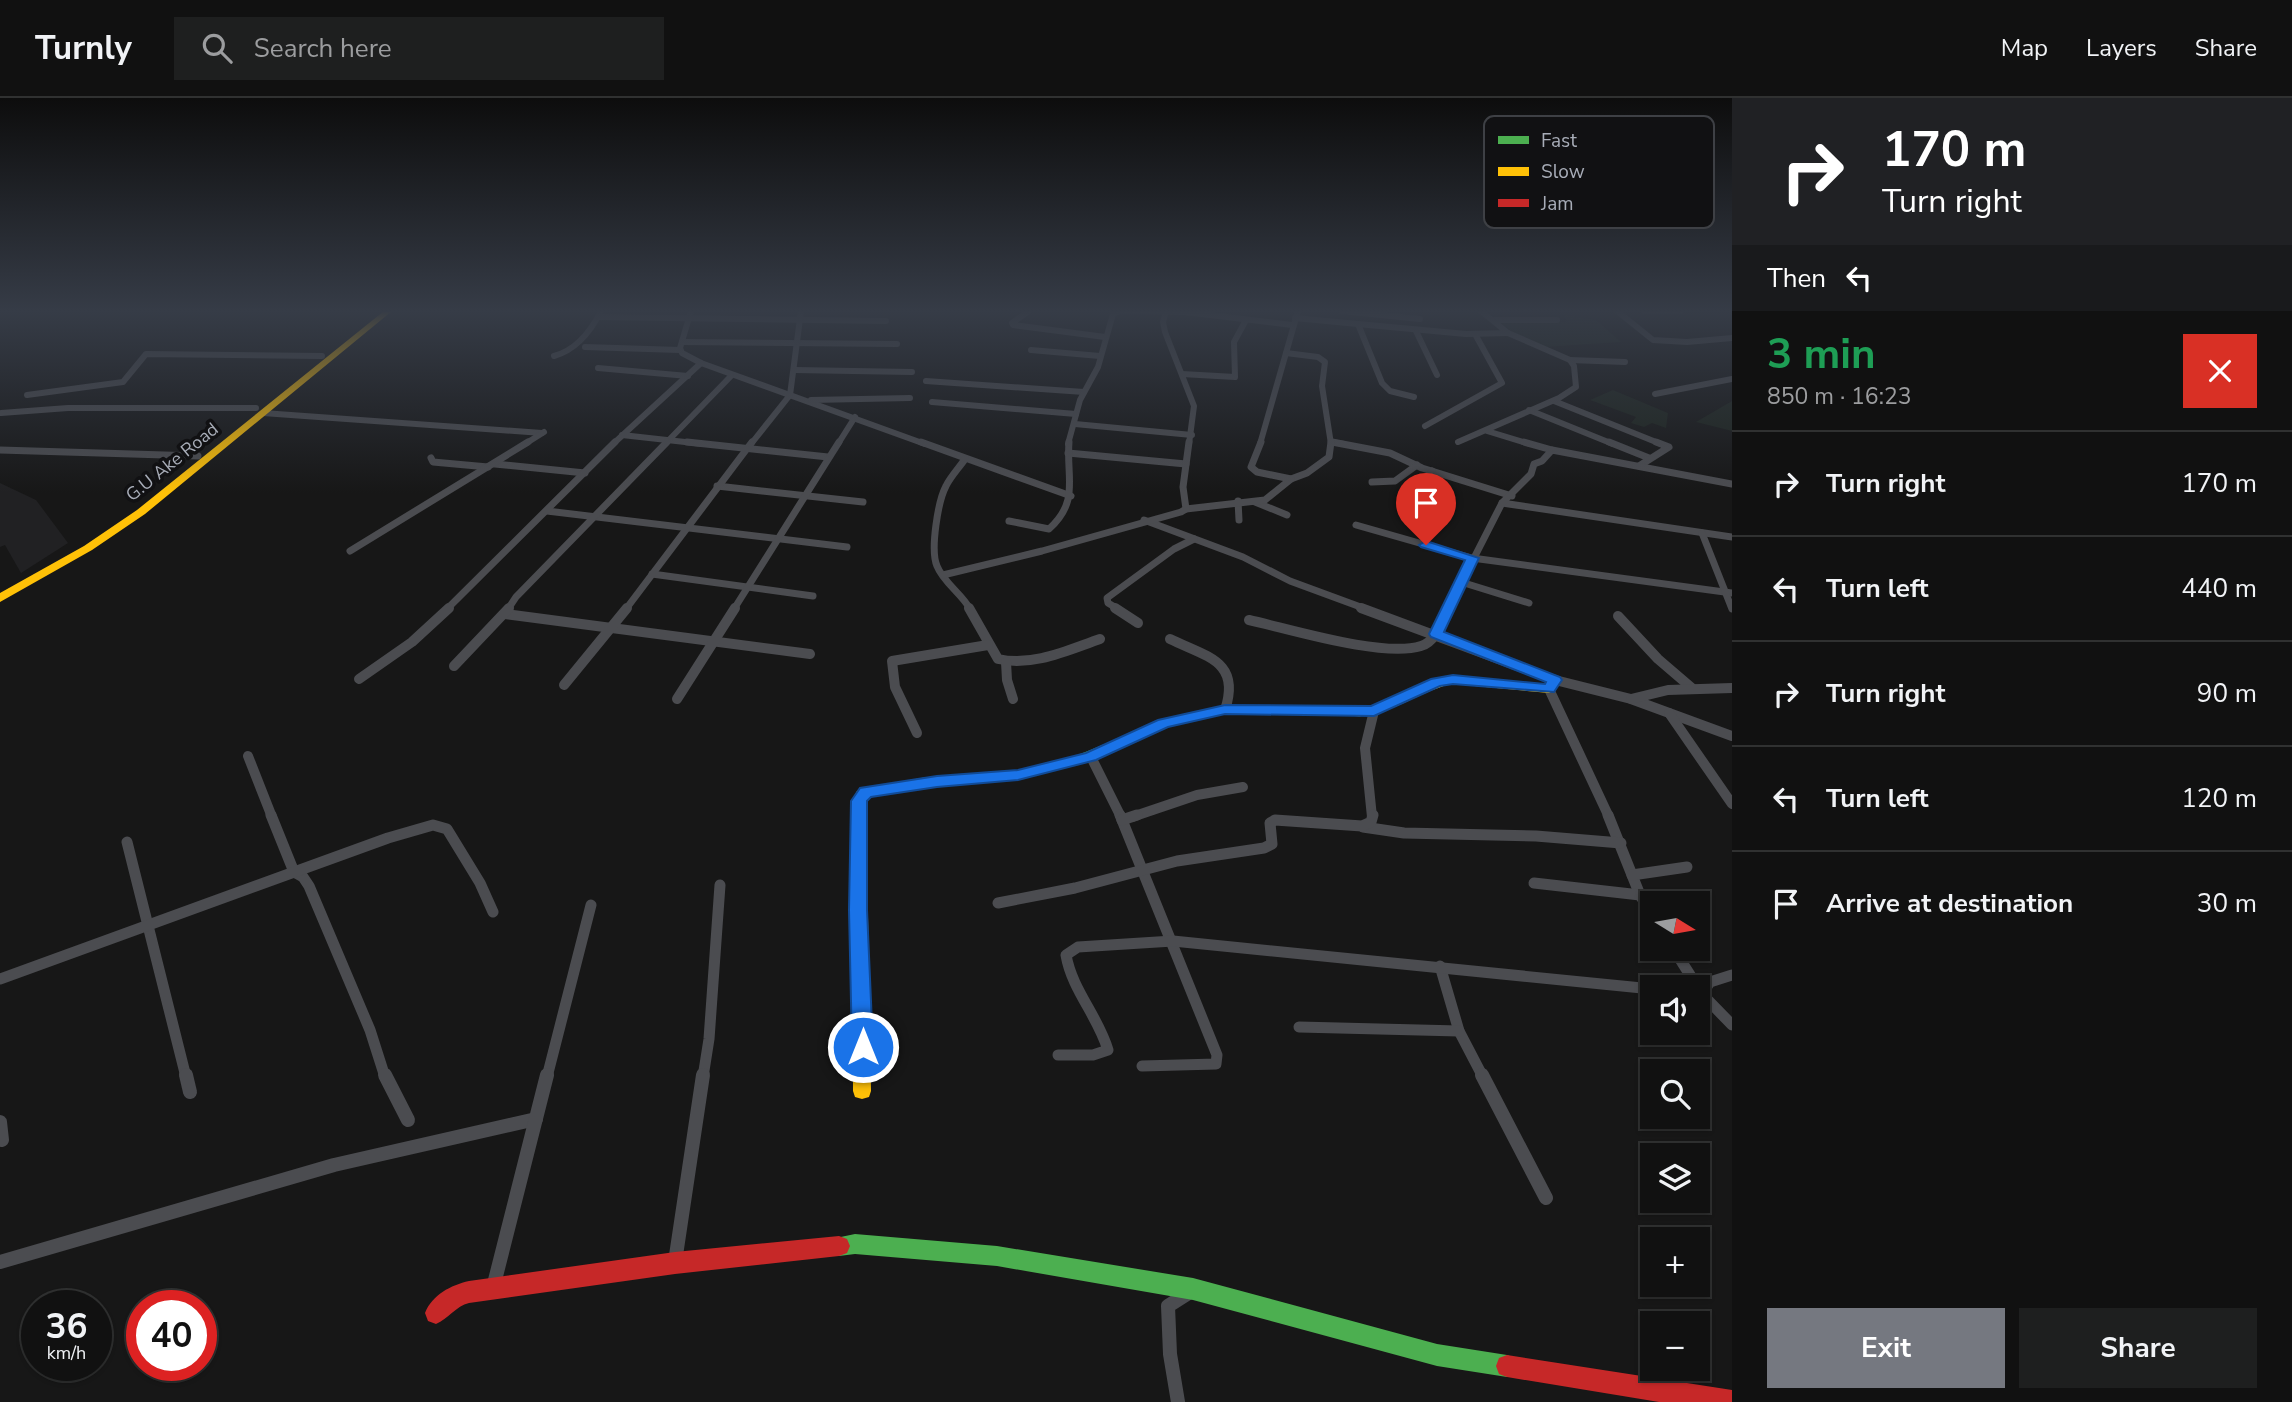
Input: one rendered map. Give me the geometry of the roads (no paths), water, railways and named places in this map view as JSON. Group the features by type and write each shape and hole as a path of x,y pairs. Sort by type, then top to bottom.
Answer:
{"main road":[{"path":"0,589 47,564 120,517 259,410 304,372"},
{"name":"G.U Ake Road","path":"0,598 88,548 141,512 259,410 309,372"},
{"path":"862,1091 863,1003 858,910 859,797 865,792 937,781 1018,775 1091,757 1164,724 1225,710 1374,711 1436,682 1453,680 1552,685"},
{"path":"436,1312 457,1295 493,1288 675,1263 855,1244 998,1256 1193,1289 1437,1355 1732,1402"}],"street":[{"path":"27,395 123,382 131,372"},
{"path":"641,372 688,376"},
{"path":"359,680 412,642 622,435 692,372"},
{"path":"721,372 855,417 1071,496"},
{"path":"564,685 611,629 717,486 790,396 795,372"},
{"path":"903,372 912,372"},
{"path":"1009,521 1049,529 1060,519 1071,496 1068,444 1084,392 1095,372"},
{"path":"1186,509 1183,487 1194,406 1182,374 1235,377 1234,372"},
{"path":"1281,372 1264,434 1251,467 1257,472 1291,479"},
{"path":"943,575 1012,561 1144,520 1180,513 1186,509 1255,501 1271,496 1291,479 1329,457 1332,442 1321,382 1323,372"},
{"path":"1377,372 1382,383 1390,391 1414,397"},
{"path":"1425,426 1502,383 1496,372"},
{"path":"1458,442 1568,395 1576,387 1575,372"},
{"path":"454,666 505,614 516,597 731,376"},
{"path":"1655,394 1732,379"},
{"path":"926,381 1084,392"},
{"path":"804,400 910,398"},
{"path":"1554,401 1669,447 1639,466"},
{"path":"932,402 1076,414"},
{"path":"1,413 81,408 259,410 544,432 350,551"},
{"path":"1528,410 1649,458"},
{"path":"677,699 715,643 747,587 855,417"},
{"path":"1075,424 1192,435"},
{"path":"1487,431 1552,450 1570,451 1622,465 1732,484"},
{"path":"622,435 828,457"},
{"path":"1332,442 1372,449 1410,460 1432,471 1512,496"},
{"path":"0,450 198,456"},
{"path":"1249,620 1385,650 1423,646 1436,634 1502,503 1512,496 1531,474 1534,464 1542,461 1552,450"},
{"path":"1068,453 1186,464"},
{"path":"430,458 433,462 442,464 585,473"},
{"path":"965,459 946,485 937,520 934,553 937,568 964,598 998,659 1006,662 1052,654 1101,639"},
{"path":"1372,482 1395,481 1417,464"},
{"path":"1417,493 1432,471"},
{"path":"717,486 863,502"},
{"path":"1238,501 1239,520"},
{"path":"1255,501 1287,515"},
{"path":"1502,503 1732,537"},
{"path":"547,511 847,547"},
{"path":"1144,520 1243,557 1290,581 1436,634 1552,685 1631,699 1732,736"},
{"path":"1356,525 1472,558 1573,574 1728,592"},
{"path":"1702,533 1728,592 1732,609"},
{"path":"1138,623 1108,603 1107,598 1174,550 1194,539"},
{"path":"652,574 813,596"},
{"path":"1461,582 1529,603"},
{"path":"505,614 810,654"},
{"path":"1618,616 1658,659 1693,689"},
{"path":"1170,639 1217,664 1228,673 1231,689 1225,710"},
{"path":"917,733 892,678 889,668 892,661 988,645"},
{"path":"1006,662 1007,680 1013,699"},
{"path":"1534,883 1640,895 1621,843 1552,685"},
{"path":"1631,699 1645,693 1732,688"},
{"path":"1362,826 1371,822 1373,813 1365,748 1374,711"},
{"path":"1669,713 1732,804"},
{"path":"248,756 294,872 303,877 309,886 370,1030 387,1083 408,1120"},
{"path":"1091,757 1144,869 1217,1055 1216,1064 1142,1066"},
{"path":"1122,820 1195,795 1223,788 1243,787"},
{"path":"998,903 1075,888 1144,869 1264,848 1272,844 1270,823 1275,820 1362,826 1404,833 1536,836 1621,843"},
{"path":"0,979 413,830 442,825 480,883 493,912"},
{"path":"127,842 190,1092"},
{"path":"1632,875 1687,867"},
{"path":"675,1263 710,1030 720,885"},
{"path":"493,1288 591,905"},
{"path":"1058,1055 1093,1055 1108,1050 1091,1007 1067,968 1066,955 1078,947 1173,941 1640,988"},
{"path":"1440,966 1459,1031 1546,1198"},
{"path":"1710,982 1732,975"},
{"path":"1710,1004 1732,1025"},
{"path":"1298,1027 1459,1031"},
{"path":"0,1262 181,1208 436,1139 536,1119"},
{"path":"0,1122 2,1140"},
{"path":"1178,1402 1170,1354 1168,1306 1193,1289"}]}
